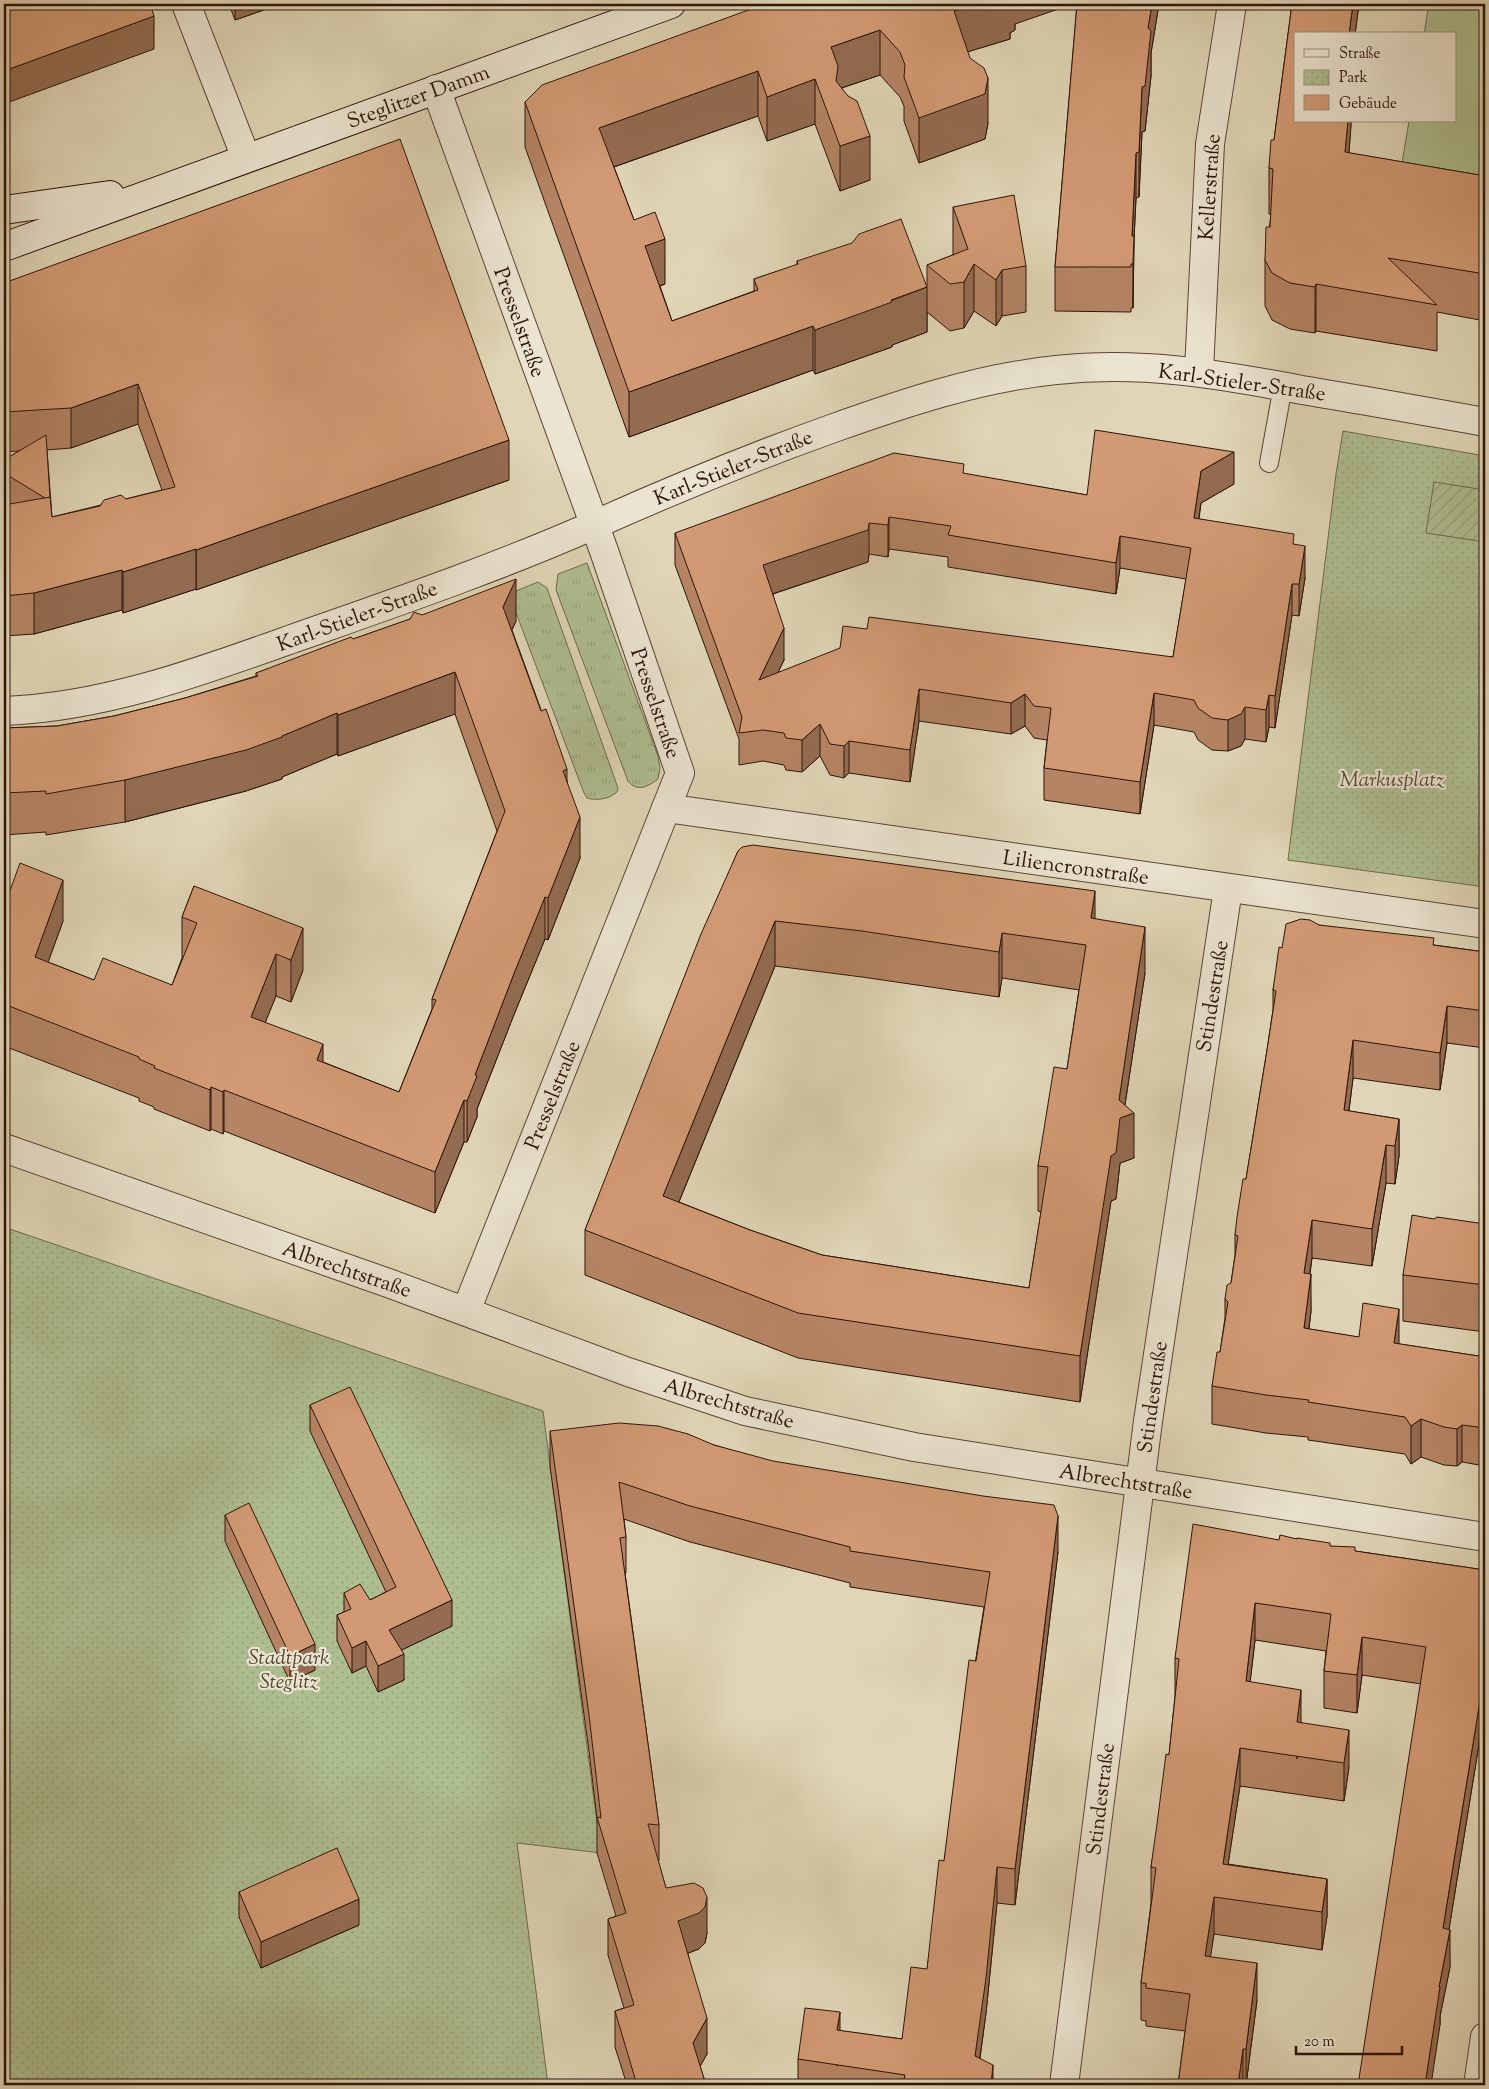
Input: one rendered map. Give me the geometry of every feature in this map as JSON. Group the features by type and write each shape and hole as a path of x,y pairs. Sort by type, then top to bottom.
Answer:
{"street":[{"path":"186,4 246,158"},
{"name":"Steglitzer Damm","path":"4,247 164,187 671,4"},
{"name":"Kellerstraße","path":"1199,371 1210,144 1232,4"},
{"name":"Presselstraße","path":"436,89 594,525 680,773 466,1311"},
{"name":"Steglitzer Damm","path":"4,210 164,187"},
{"name":"Karl-Stieler-Straße","path":"4,711 100,698 142,689 191,675 504,562 764,453 860,418 961,387 1050,371 1104,366 1199,371 1485,422"},
{"name":"Liliencronstraße","path":"666,808 1485,924"},
{"name":"Stindestraße","path":"1064,2085 1151,1397 1228,889"},
{"name":"Albrechtstraße","path":"4,1148 466,1311 628,1372 745,1411 914,1447 1485,1537"},
{"path":"1478,2085 1485,2037"}],"lane":[{"path":"1269,463 1283,386"}],"green space":[{"path":"1429,4 1485,4 1485,178 1402,163 1409,122 1456,122 1456,32 1424,32"},
{"name":"Markusplatz","path":"1343,431 1485,456 1485,887 1288,860"},
{"path":"1434,482 1485,490 1485,542 1426,533"},
{"path":"587,563 658,756 660,768 658,779 643,787 635,787 628,781 556,590 558,574"},
{"path":"538,582 547,588 618,788 617,792 607,798 591,799 587,798 584,793 509,594"},
{"name":"Stadtpark Steglitz","path":"4,1227 543,1411 601,1853 517,1843 548,2085 4,2085"}],"building":[{"path":"4,4 13,4 14,6 21,4 150,4 154,16 4,71"},
{"path":"765,4 978,4 954,11 970,58 984,68 988,78 985,94 919,118 904,77 905,65 900,52 880,30 831,47 838,66 836,81 848,96 857,101 870,136 840,146 815,79 767,97 758,71 599,128 634,220 655,212 665,239 645,246 672,321 758,290 754,279 798,264 797,261 852,243 859,234 901,219 927,287 815,330 813,326 629,392 525,102 542,85"},
{"path":"1077,4 1152,4 1148,28 1151,31 1145,86 1142,87 1139,152 1136,153 1132,236 1134,236 1133,264 1131,264 1131,267 1055,267"},
{"path":"1292,4 1353,4 1349,32 1294,32 1294,122 1348,122 1345,152 1485,176 1485,274 1388,258 1437,305 1316,284 1315,287 1290,283 1272,273 1265,260 1266,227 1270,227 1273,169 1269,168 1271,140 1274,140"},
{"path":"400,139 509,440 196,550 123,572 122,570 34,593 4,596 4,505 50,497 52,517 100,506 104,500 121,495 126,499 175,487 138,384 71,408 4,412 4,283"},
{"path":"1014,195 1026,266 1002,270 996,280 974,264 964,282 950,284 927,265 968,249 953,207"},
{"path":"1095,430 1234,452 1201,471 1194,518 1294,534 1293,544 1305,546 1299,584 1292,584 1275,696 1269,695 1266,710 1245,707 1241,714 1228,720 1212,718 1198,708 1194,700 1154,693 1140,782 1044,768 1051,708 1034,706 1025,694 1011,703 919,689 910,750 849,741 844,746 830,744 820,724 802,740 786,738 784,733 763,730 739,733 742,717 675,533 894,453 964,464 963,473 1087,495","holes":["889,517 951,526 948,535 1116,563 1120,536 1191,548 1173,657 869,617 867,629 843,626 840,648 759,680 784,628 763,565 868,530 869,523 888,525"]},
{"path":"46,435 50,497 45,498 4,473 4,460"},
{"path":"516,579 503,607 541,711 546,709 567,769 563,771 580,817 548,898 545,897 515,971 475,1075 477,1076 467,1101 464,1100 435,1172 224,1090 223,1092 211,1087 210,1090 154,1068 155,1066 139,1059 139,1057 4,1004 4,907 20,863 63,880 35,957 94,980 103,958 172,985 197,923 182,917 194,886 303,928 291,960 276,954 251,1017 323,1044 317,1060 399,1092 436,1000 432,999 505,811 455,672 338,715 337,713 282,737 246,750 125,780 46,794 46,791 4,793 4,728 57,726 114,716 185,698 258,676 256,673 351,637 353,639 410,619 414,612 422,615"},
{"path":"753,845 1095,891 1091,918 1145,927 1119,1100 1134,1113 1120,1118 1116,1153 1111,1156 1080,1356 798,1313 585,1230 701,934 738,851 742,847","holes":["775,921 862,931 999,952 1002,933 1086,945 1067,1069 1054,1067 1038,1166 1048,1167 1029,1288 822,1255 750,1230 663,1196"]},
{"path":"1301,919 1310,920 1319,925 1434,938 1433,945 1485,952 1485,1011 1447,1006 1440,1053 1353,1040 1344,1110 1399,1119 1395,1146 1386,1145 1372,1229 1312,1220 1304,1273 1311,1274 1304,1328 1359,1337 1363,1303 1399,1309 1394,1343 1485,1357 1485,1428 1462,1425 1457,1429 1444,1427 1421,1419 1411,1426 1405,1417 1308,1402 1309,1400 1212,1386 1228,1302 1225,1299 1227,1285 1231,1283 1238,1236 1235,1235 1237,1217 1243,1179 1246,1179 1267,1050 1276,991 1273,990 1279,947 1282,948 1286,924"},
{"path":"1412,1215 1485,1224 1485,1285 1403,1275"},
{"path":"350,1387 452,1600 389,1630 404,1654 378,1666 366,1641 352,1648 337,1615 351,1609 344,1593 360,1584 370,1600 396,1587 310,1405"},
{"path":"619,1423 658,1426 688,1434 714,1445 773,1461 983,1496 1054,1505 1058,1516 1015,1869 997,1867 986,1978 975,2056 993,2065 991,2085 903,2085 905,2075 798,2059 805,2008 840,2012 837,2030 902,2039 911,1967 927,1969 939,1860 944,1861 969,1660 976,1661 990,1572 850,1551 850,1547 690,1506 619,1482 626,1537 620,1538 659,1825 648,1824 666,1888 694,1883 703,1888 707,1897 705,1907 699,1913 678,1921 707,2018 693,2043 706,2085 637,2085 615,2011 634,2005 608,1919 626,1913 597,1817 601,1818 589,1715 550,1431"},
{"path":"249,1503 315,1644 290,1656 225,1515"},
{"path":"1193,1524 1279,1540 1280,1535 1330,1543 1330,1546 1355,1547 1355,1551 1485,1570 1485,1670 1443,1928 1450,1930 1439,1987 1425,2085 1358,2085 1426,1647 1362,1637 1357,1675 1324,1671 1331,1614 1255,1603 1246,1681 1301,1690 1297,1722 1349,1730 1344,1763 1240,1748 1223,1864 1327,1879 1322,1912 1214,1897 1205,1956 1257,1963 1246,2049 1243,2049 1238,2085 1178,2085 1190,1994 1146,1988 1146,1983 1141,1983 1156,1868 1151,1867 1166,1754 1169,1755 1179,1659 1175,1658"},
{"path":"337,1848 359,1899 261,1942 239,1892"}]}
